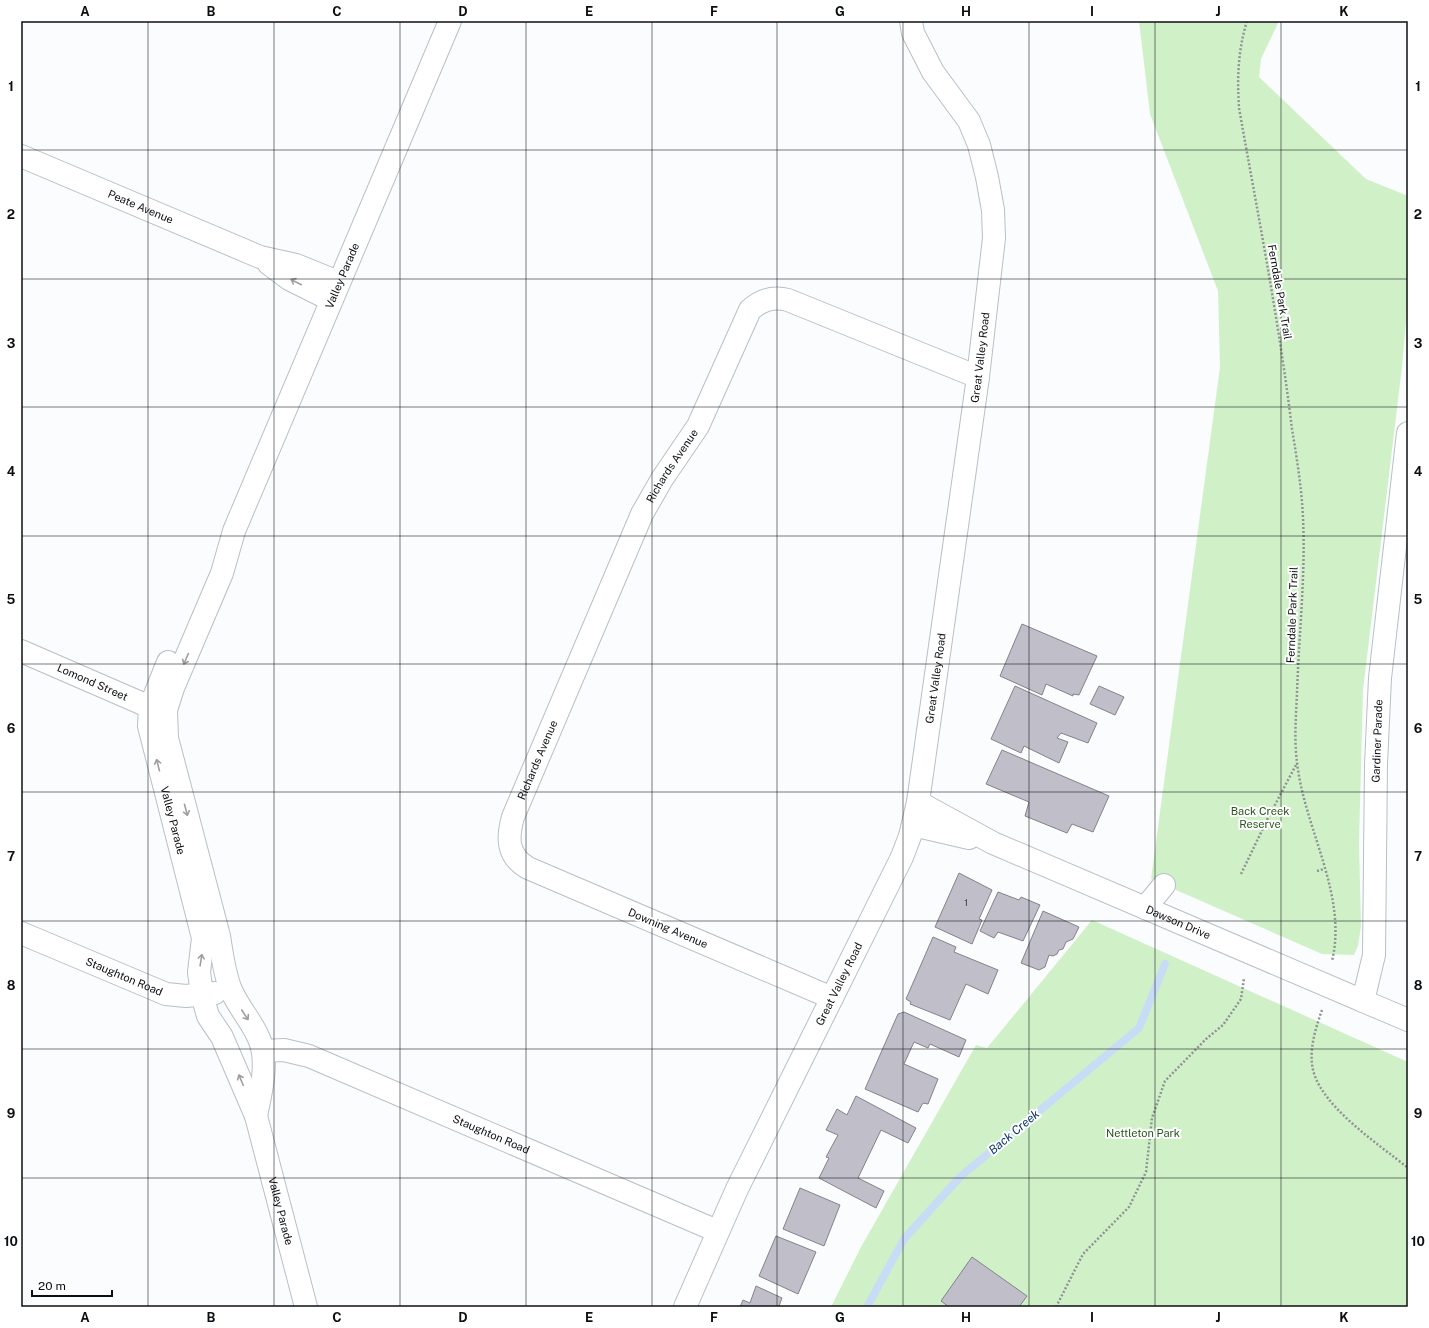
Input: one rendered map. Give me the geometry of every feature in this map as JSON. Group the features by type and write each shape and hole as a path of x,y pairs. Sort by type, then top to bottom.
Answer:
{"street":[{"name":"Valley Parade","path":"306,1307 256,1116 222,1037 208,1016 202,995 199,972 203,938 149,726 158,708 210,568 234,531 334,291 450,21"},
{"name":"Great Valley Road","path":"685,1307 717,1231 902,857 913,825 918,802 978,377 994,238 993,210 987,176 979,145 969,122 933,72 913,33 911,21"},
{"name":"Peate Avenue","path":"21,156 260,257 296,265 334,291"},
{"name":"Richards Avenue","path":"511,851 508,832 513,817 642,514 662,479 698,426 750,310 758,303 766,300 780,298 788,300 978,377"},
{"name":"Gardiner Parade","path":"1363,1000 1374,955 1377,718 1383,641 1403,508 1408,433"},
{"name":"Lomond Street","path":"21,651 158,708"},
{"name":"Valley Parade","path":"158,708 219,936 224,965 231,989 255,1031 263,1051 265,1074 256,1116"},
{"name":"Dawson Drive","path":"918,802 994,843 1363,1000"},
{"name":"Dawson Drive","path":"913,825 994,843"},
{"name":"Downing Avenue","path":"511,851 516,860 528,868 832,998"},
{"path":"1145,908 1164,885"},
{"name":"Staughton Road","path":"21,933 166,994 202,995 231,989"},
{"path":"1363,1000 1408,1020"},
{"name":"Staughton Road","path":"263,1051 284,1050 309,1056 717,1231"}],"path":[{"name":"Ferndale Park Trail","path":"1247,21 1239,53 1237,80 1239,108 1274,300 1302,503 1303,556 1296,731 1297,763 1312,831 1334,903 1336,927 1331,986 1315,1034 1312,1064 1315,1074 1328,1098 1336,1107 1408,1168"},
{"path":"1241,874 1297,763"},
{"path":"1317,871 1324,869"},
{"path":"1056,1307 1083,1254 1129,1207 1146,1172 1152,1118 1164,1081 1206,1039 1223,1026 1241,998 1248,952"}],"green space":[{"name":"Back Creek Reserve","path":"1139,21 1279,21 1261,59 1259,77 1366,179 1408,196 1408,298 1402,367 1363,690 1359,843 1361,926 1358,946 1354,955 1322,954 1151,879 1220,367 1218,291 1150,114"},
{"name":"Nettleton Park","path":"1092,920 1408,1062 1408,1307 831,1307 861,1247 976,1045 987,1048"}],"building":[{"path":"1022,624 1097,656 1079,695 1073,694 1073,696 1046,684 1042,695 1000,676"},
{"path":"1015,686 1097,723 1088,743 1061,733 1057,738 1068,742 1059,763 1024,746 1021,753 991,739"},
{"path":"1099,686 1124,697 1115,715 1090,704"},
{"path":"1002,750 1109,796 1093,832 1072,824 1067,833 1025,816 1029,802 986,784"},
{"path":"959,873 992,890 979,919 982,920 972,944 935,927"},
{"path":"998,892 1019,900 1021,897 1040,905 1023,941 998,932 994,938 980,931"},
{"path":"1043,911 1079,927 1073,939 1066,942 1063,949 1059,950 1057,954 1053,956 1049,955 1045,967 1039,970 1021,963"},
{"path":"933,937 956,947 954,952 998,970 988,994 966,984 950,1020 910,1004 911,1002 906,999"},
{"path":"904,1012 966,1040 959,1057 930,1044 928,1048 914,1042 904,1064 938,1079 928,1104 923,1103 918,1112 865,1089 898,1014"},
{"path":"856,1096 916,1128 908,1143 881,1130 858,1178 884,1191 876,1208 819,1178 829,1158 826,1157 838,1135 826,1130 837,1109 847,1115"},
{"path":"800,1188 840,1205 824,1246 783,1229"},
{"path":"776,1236 816,1252 798,1294 759,1276"},
{"path":"972,1257 1027,1296 1019,1307 949,1307 941,1301"},
{"path":"756,1286 782,1298 779,1306 782,1307 740,1307 743,1300 750,1303"}],"waterway":[{"name":"Back Creek","path":"867,1307 904,1239 960,1177 1139,1028 1165,964"}]}
